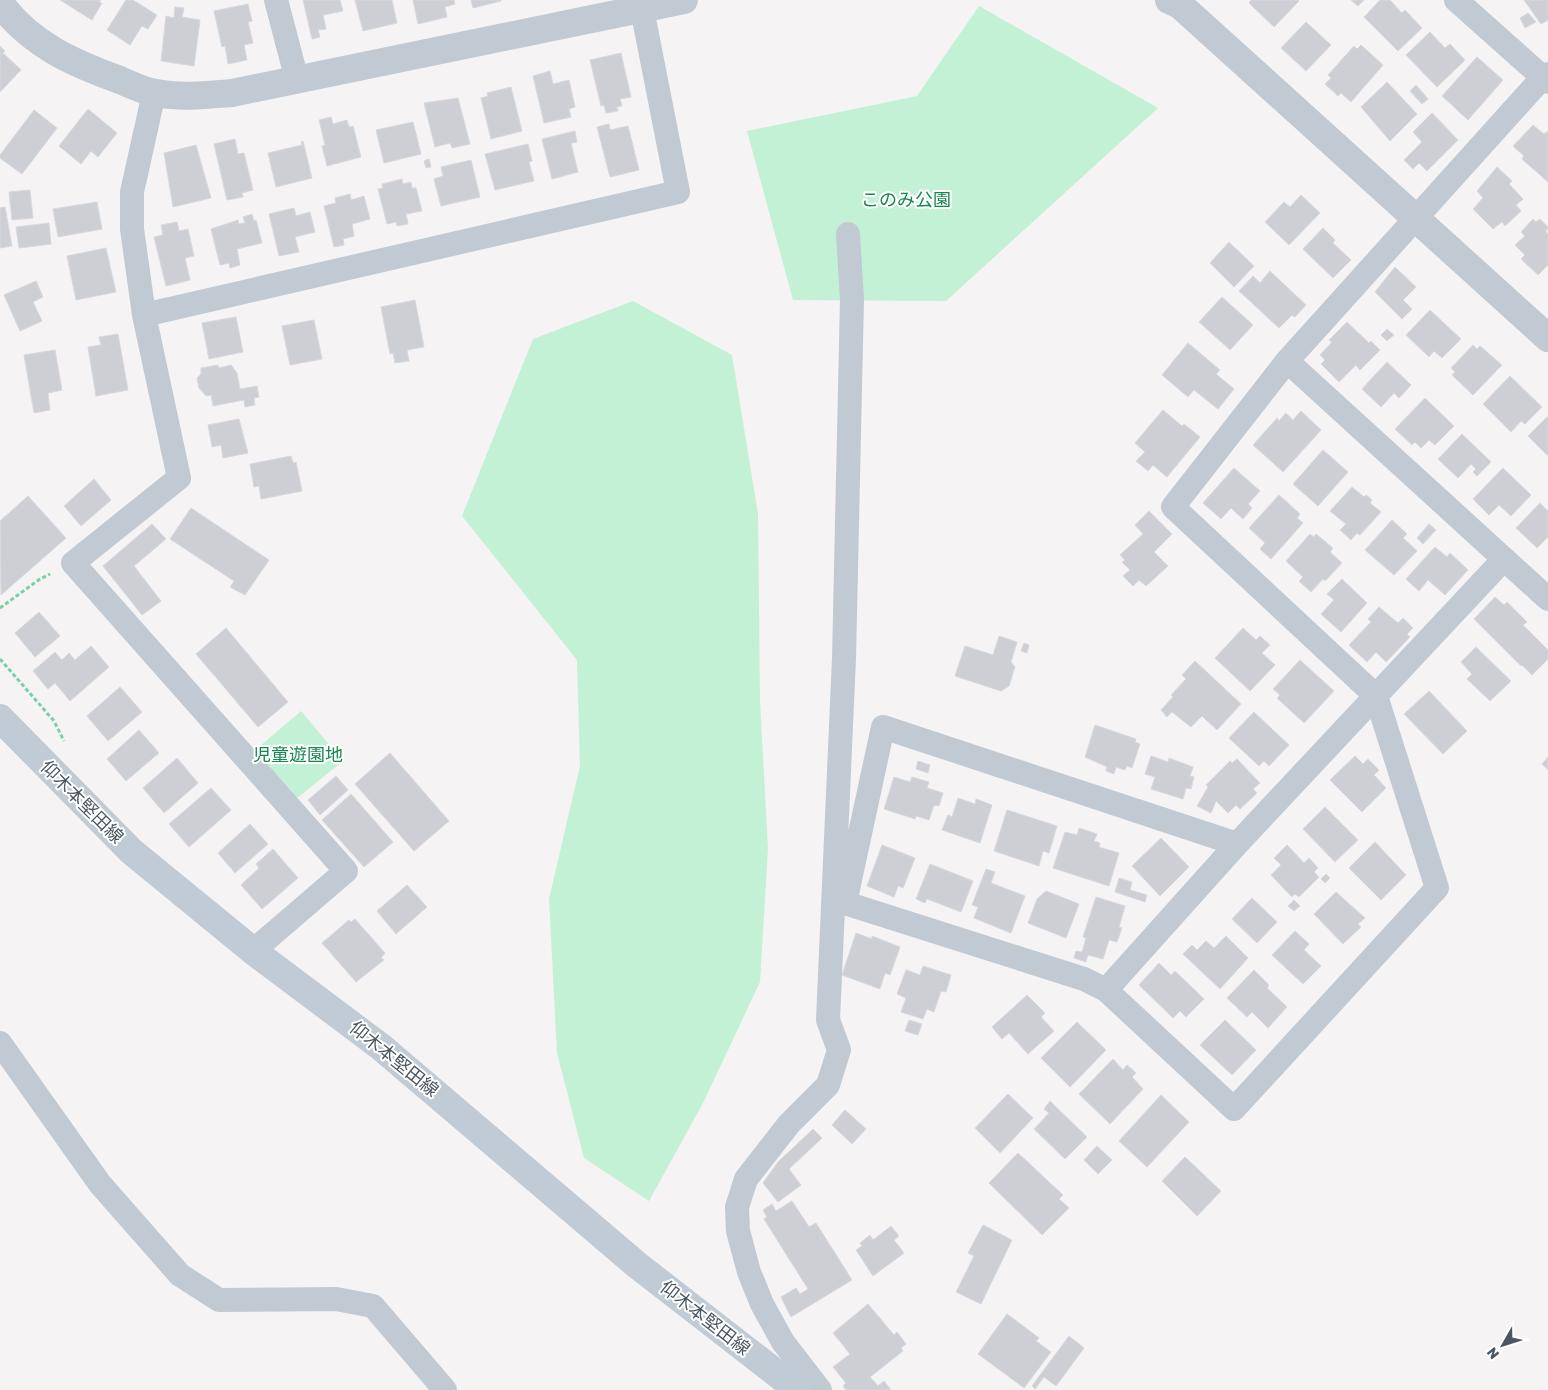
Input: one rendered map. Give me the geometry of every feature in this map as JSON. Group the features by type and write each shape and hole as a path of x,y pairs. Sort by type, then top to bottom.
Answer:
{"main road":[{"name":"仰木本堅田線","path":"3,728 131,850 252,951 381,1047 637,1265 798,1390"}],"street":[{"path":"276,0 297,80"},
{"path":"0,3 24,30 55,54 90,70 154,93 194,96 222,94 297,80 684,0"},
{"path":"1169,0 1180,5 1548,338"},
{"path":"1238,844 883,727 845,903 1084,979 1106,990 1234,1109 1437,888 1376,696 1173,508 1287,361 1546,78 1456,0"},
{"path":"144,315 678,192 642,9"},
{"path":"154,93 132,192 132,229 144,315 179,478 73,563 346,871 252,951"},
{"path":"820,1390 782,1342 762,1304 749,1272 738,1231 737,1206 746,1179 789,1124 828,1085 839,1050 828,1020 845,638 852,299 848,234"},
{"path":"1287,361 1548,599"},
{"path":"1106,990 1238,844 1504,559"},
{"path":"0,1043 100,1184 180,1275 219,1300 336,1299 372,1306 446,1390"}],"path":[{"path":"0,608 40,579 73,563"}],"green space":[{"name":"このみ公園","path":"979,6 1158,108 946,301 793,300 747,131 917,96"},
{"path":"633,301 732,355 758,514 760,702 768,848 760,982 703,1103 649,1201 584,1158 557,1053 549,899 580,766 577,660 462,516 533,339"},
{"name":"児童遊園地","path":"301,711 343,761 296,799 253,752"}],"building":[{"path":"60,0 101,0 99,2 102,3 92,20"},
{"path":"126,0 133,0 157,15 148,29 142,26 130,45 107,30"},
{"path":"303,0 340,0 343,11 323,15 326,29 318,30 320,37 312,39"},
{"path":"355,0 392,0 397,23 363,31"},
{"path":"413,0 454,0 455,4 445,7 447,17 418,24"},
{"path":"471,0 501,0 501,1 473,8"},
{"path":"1251,0 1299,1 1274,27 1249,3"},
{"path":"1351,0 1364,0 1358,6"},
{"path":"1380,0 1390,0 1402,13 1405,10 1422,28 1398,51 1364,17"},
{"path":"1524,0 1548,0 1548,20 1541,24"},
{"path":"248,4 252,21 248,22 253,43 244,45 247,60 228,64 225,46 222,47 214,11"},
{"path":"175,7 184,8 182,17 200,20 194,66 161,61 166,16 174,18"},
{"path":"1528,13 1536,22 1525,28 1520,18"},
{"path":"1306,22 1331,45 1306,71 1281,48"},
{"path":"1430,32 1445,48 1450,44 1465,60 1437,87 1406,55"},
{"path":"1361,45 1383,65 1351,102 1341,93 1338,96 1325,84 1331,78 1328,75 1354,46 1357,49"},
{"path":"0,46 5,51 3,53 21,70 0,92"},
{"path":"621,53 631,97 620,99 622,106 617,107 618,111 606,113 604,105 601,106 590,60"},
{"path":"1477,57 1503,80 1468,120 1442,96"},
{"path":"550,71 553,84 569,80 575,107 569,109 571,117 544,123 533,76"},
{"path":"1387,82 1417,114 1390,141 1361,107"},
{"path":"1416,85 1428,99 1422,104 1410,91"},
{"path":"511,87 522,131 491,139 481,98 488,96 487,93"},
{"path":"458,98 470,144 452,148 450,143 435,147 424,103"},
{"path":"88,109 117,133 98,157 91,151 81,164 59,146"},
{"path":"34,110 57,128 22,174 0,158 0,155"},
{"path":"1432,113 1458,140 1427,171 1419,163 1413,169 1404,160 1422,142 1413,132"},
{"path":"331,117 333,124 347,120 349,127 353,126 361,157 327,166 322,146 325,145 319,120"},
{"path":"413,122 421,154 384,163 376,130"},
{"path":"609,124 610,130 628,126 639,170 610,177 597,127"},
{"path":"1533,125 1544,134 1548,131 1548,182 1522,159 1524,156 1513,146"},
{"path":"575,131 577,142 571,143 578,172 552,179 542,139"},
{"path":"235,139 238,154 244,153 253,190 242,193 243,197 227,200 214,144"},
{"path":"303,141 312,178 276,187 268,153 302,145 301,142"},
{"path":"528,144 532,161 529,162 534,181 495,190 485,154"},
{"path":"196,145 211,198 173,207 164,153"},
{"path":"429,159 431,167 426,168 424,161"},
{"path":"471,160 480,197 441,206 434,179 443,176 441,167"},
{"path":"1497,167 1512,181 1509,184 1523,199 1516,205 1521,211 1505,226 1502,222 1493,229 1473,209 1483,198 1477,191"},
{"path":"402,179 403,184 411,182 412,188 416,188 422,211 406,214 408,224 397,226 396,222 387,224 378,189 383,188 382,184"},
{"path":"30,190 33,218 12,220 9,192"},
{"path":"350,194 351,200 364,196 370,219 352,224 354,236 343,239 344,245 334,247 324,206 336,203 335,198"},
{"path":"1301,195 1320,213 1289,245 1265,222 1284,202 1290,207"},
{"path":"97,202 102,229 58,237 53,209"},
{"path":"5,207 12,246 0,248 0,208"},
{"path":"294,208 296,216 310,212 315,232 295,237 299,252 279,256 269,214"},
{"path":"252,214 254,221 256,220 262,243 237,249 240,265 230,268 229,263 220,265 211,229 238,220 239,224 245,223 243,217"},
{"path":"1533,219 1536,222 1540,219 1548,227 1546,232 1548,234 1548,265 1538,275 1521,259 1525,255 1515,245 1525,236 1521,232"},
{"path":"177,222 179,231 188,229 194,256 185,258 190,280 166,286 154,237 163,235 161,225"},
{"path":"49,223 51,244 19,248 16,227"},
{"path":"1323,228 1335,240 1333,243 1351,260 1333,278 1303,249"},
{"path":"1229,242 1254,266 1234,287 1210,263"},
{"path":"106,248 116,292 76,300 67,256"},
{"path":"1395,267 1416,287 1403,300 1412,309 1402,319 1375,292"},
{"path":"1270,271 1306,305 1295,317 1292,315 1279,328 1239,291 1253,276 1260,283"},
{"path":"36,281 43,297 33,302 42,321 20,331 4,295"},
{"path":"1222,297 1253,325 1230,350 1199,322"},
{"path":"415,300 424,347 407,350 409,361 395,363 393,353 390,354 381,307"},
{"path":"1430,310 1461,339 1442,358 1434,351 1429,357 1406,335"},
{"path":"236,317 243,352 209,359 202,323"},
{"path":"314,320 322,359 290,365 282,326"},
{"path":"1347,322 1369,343 1371,341 1380,350 1360,370 1356,365 1339,382 1321,364 1325,360 1320,355 1332,342 1329,340"},
{"path":"1387,329 1394,335 1387,341 1381,335"},
{"path":"118,334 128,390 96,396 88,347 101,345 99,337"},
{"path":"1188,343 1220,370 1216,374 1234,389 1218,409 1194,390 1188,397 1162,375"},
{"path":"1473,345 1477,349 1480,346 1502,365 1473,395 1452,375 1455,372 1451,368"},
{"path":"55,350 62,390 48,393 50,410 34,413 24,355"},
{"path":"1387,362 1411,385 1399,398 1394,393 1381,407 1362,389"},
{"path":"218,365 219,368 231,365 237,373 240,389 257,386 259,397 254,398 255,405 245,407 244,400 213,406 211,395 206,396 199,388 197,378 201,374 201,368"},
{"path":"1510,376 1542,407 1525,424 1521,421 1511,432 1483,404"},
{"path":"1425,398 1454,426 1435,445 1429,440 1421,448 1415,442 1412,445 1395,429"},
{"path":"1163,410 1182,426 1184,424 1200,437 1167,477 1153,465 1148,471 1136,461 1145,452 1135,443"},
{"path":"1301,411 1321,430 1283,472 1253,445 1277,418 1279,421 1286,413 1293,420"},
{"path":"1548,416 1548,456 1528,436"},
{"path":"239,419 248,453 223,458 221,445 212,447 208,425"},
{"path":"1462,434 1491,462 1477,476 1473,472 1476,469 1471,464 1458,478 1438,459"},
{"path":"1323,450 1348,472 1318,506 1293,484"},
{"path":"291,456 293,463 296,462 302,491 261,499 259,486 254,487 250,464"},
{"path":"1234,468 1260,491 1248,504 1252,508 1243,519 1231,508 1221,519 1203,503"},
{"path":"1503,468 1531,495 1511,516 1499,505 1489,515 1473,499"},
{"path":"94,479 111,500 81,526 64,506"},
{"path":"1352,487 1364,497 1366,495 1372,500 1370,503 1381,512 1360,535 1357,533 1351,540 1340,530 1346,524 1330,511"},
{"path":"1279,495 1300,514 1297,518 1303,523 1271,559 1260,549 1265,543 1249,528"},
{"path":"28,496 66,538 1,595 0,521"},
{"path":"1540,503 1548,511 1548,537 1537,548 1516,528"},
{"path":"191,508 269,560 245,595 230,587 234,581 170,539"},
{"path":"1149,511 1172,534 1154,552 1168,566 1146,586 1139,580 1133,586 1123,576 1130,570 1122,562 1125,560 1120,555 1143,534 1135,525"},
{"path":"1392,520 1407,534 1403,538 1417,551 1394,575 1365,550"},
{"path":"152,524 166,539 134,566 161,601 142,615 103,566"},
{"path":"1429,524 1436,530 1423,544 1417,538"},
{"path":"1310,534 1314,537 1316,534 1333,548 1330,552 1342,563 1325,581 1323,579 1311,592 1299,581 1303,577 1286,561"},
{"path":"1435,547 1447,557 1450,553 1468,570 1445,595 1428,580 1419,591 1406,579"},
{"path":"1342,579 1367,603 1341,632 1321,614 1334,600 1327,594"},
{"path":"1495,597 1504,605 1507,602 1527,622 1523,625 1548,650 1548,659 1532,675 1474,619"},
{"path":"1379,607 1398,623 1403,618 1413,628 1407,634 1410,637 1386,662 1376,652 1367,662 1349,645 1371,622 1368,619"},
{"path":"39,612 60,636 35,657 15,633"},
{"path":"226,628 288,702 258,727 196,654"},
{"path":"1243,628 1256,640 1260,636 1270,645 1262,653 1275,665 1250,691 1215,658"},
{"path":"999,636 1017,642 1011,662 1015,667 1009,686 1001,691 955,676 965,646 993,655"},
{"path":"1024,643 1029,645 1027,653 1021,651"},
{"path":"91,646 109,667 70,701 55,683 48,689 33,671 55,652 62,660 69,653 75,660"},
{"path":"1476,647 1511,681 1490,701 1467,679 1472,674 1461,662"},
{"path":"1300,660 1334,691 1304,723 1277,698 1280,695 1273,689"},
{"path":"1195,661 1241,704 1217,730 1202,716 1191,727 1172,712 1167,717 1161,710 1173,697 1171,695 1186,679 1182,675"},
{"path":"120,687 142,712 108,741 87,716"},
{"path":"1429,691 1467,731 1443,754 1404,714"},
{"path":"1254,712 1289,745 1269,766 1264,761 1259,766 1229,738"},
{"path":"1095,725 1136,739 1135,742 1140,744 1132,768 1127,766 1125,770 1116,767 1114,774 1106,771 1107,767 1085,757"},
{"path":"139,730 159,753 126,781 107,759"},
{"path":"390,753 449,821 414,851 355,784"},
{"path":"1151,756 1168,762 1169,758 1193,767 1190,776 1194,777 1191,789 1186,788 1183,799 1151,789 1155,777 1145,774"},
{"path":"1355,756 1363,764 1368,759 1379,770 1374,775 1386,788 1362,812 1330,780"},
{"path":"1548,757 1548,770 1542,764"},
{"path":"177,758 198,783 164,813 143,788"},
{"path":"1237,759 1260,783 1253,789 1257,793 1240,809 1236,805 1228,813 1216,801 1211,813 1197,806 1208,787 1206,785 1230,761 1232,763"},
{"path":"918,761 930,765 928,773 916,769"},
{"path":"336,776 348,790 320,815 308,800"},
{"path":"894,777 910,782 912,777 929,782 927,788 943,793 939,806 934,805 929,820 916,816 915,819 884,809"},
{"path":"211,788 231,810 189,847 169,824"},
{"path":"351,794 393,842 364,867 322,820"},
{"path":"958,798 975,804 976,799 992,805 980,843 942,830 948,815 952,817"},
{"path":"1325,807 1358,840 1335,862 1303,829"},
{"path":"1007,810 1057,826 1049,853 1043,851 1039,866 994,851"},
{"path":"250,824 268,844 235,873 218,853"},
{"path":"1079,828 1097,834 1094,841 1100,843 1099,847 1119,853 1109,886 1053,868 1065,832 1077,835"},
{"path":"1161,838 1189,867 1160,896 1132,866"},
{"path":"1375,842 1406,875 1381,900 1349,868"},
{"path":"882,845 915,858 903,888 898,886 894,897 867,886"},
{"path":"1287,845 1304,863 1309,858 1318,868 1314,872 1319,877 1299,897 1295,894 1292,897 1271,875 1281,865 1274,858"},
{"path":"273,849 298,878 262,909 241,885 259,868 256,864"},
{"path":"930,864 973,881 961,912 927,899 925,903 916,899"},
{"path":"986,869 995,872 991,883 1025,896 1011,933 974,918 978,907 972,905"},
{"path":"1326,874 1330,878 1325,883 1321,879"},
{"path":"1119,878 1132,882 1130,890 1147,895 1145,902 1115,892"},
{"path":"407,885 427,907 396,934 377,911"},
{"path":"1046,891 1079,904 1066,938 1028,923 1037,899"},
{"path":"1336,892 1365,918 1358,924 1361,927 1343,944 1314,914"},
{"path":"1096,897 1125,906 1119,927 1122,928 1117,942 1109,940 1103,959 1088,955 1086,962 1074,958 1076,951 1082,952 1086,938 1083,937"},
{"path":"1252,898 1277,922 1257,943 1232,919"},
{"path":"1294,900 1300,906 1294,911 1288,906"},
{"path":"355,919 385,953 381,958 384,960 356,982 322,943 349,920 351,922"},
{"path":"1295,931 1309,944 1304,950 1321,966 1303,984 1272,955"},
{"path":"856,933 872,939 872,936 900,947 890,975 885,973 880,989 842,975"},
{"path":"1226,936 1248,958 1220,989 1183,954 1192,945 1197,950 1206,941 1214,948"},
{"path":"1159,963 1171,975 1175,971 1204,999 1186,1017 1180,1011 1173,1018 1139,985"},
{"path":"923,966 951,975 946,992 941,991 934,1012 927,1009 923,1019 901,1012 906,998 897,994 906,970 920,975"},
{"path":"1254,970 1269,985 1267,988 1287,1007 1268,1028 1252,1012 1247,1017 1227,998"},
{"path":"1027,995 1045,1013 1041,1017 1054,1031 1028,1054 1009,1033 1002,1039 992,1027"},
{"path":"909,1020 922,1024 918,1035 905,1031"},
{"path":"1225,1020 1256,1050 1232,1075 1200,1045"},
{"path":"1077,1022 1106,1050 1070,1087 1041,1058"},
{"path":"1113,1059 1123,1070 1127,1065 1136,1073 1132,1077 1143,1089 1110,1124 1079,1094"},
{"path":"1008,1094 1033,1118 1000,1153 975,1128"},
{"path":"1161,1095 1189,1122 1147,1167 1119,1141"},
{"path":"1050,1101 1087,1137 1065,1159 1034,1129 1049,1113 1044,1109"},
{"path":"845,1110 866,1129 852,1144 832,1125"},
{"path":"813,1129 822,1138 789,1169 801,1185 778,1202 763,1183 778,1162"},
{"path":"1097,1146 1112,1160 1098,1174 1084,1160"},
{"path":"1018,1153 1063,1195 1059,1199 1069,1208 1042,1235 989,1183"},
{"path":"1185,1157 1221,1191 1197,1216 1162,1181"},
{"path":"792,1201 809,1227 816,1223 852,1280 791,1317 781,1297 796,1288 800,1294 808,1289 764,1219 767,1217 763,1210 772,1204 776,1211"},
{"path":"983,1225 1012,1240 981,1304 956,1292 974,1256 968,1253"},
{"path":"891,1226 899,1236 894,1240 904,1253 873,1276 856,1250 862,1246 860,1243 870,1235 873,1240"},
{"path":"868,1304 894,1335 897,1332 906,1344 901,1348 903,1351 870,1377 878,1386 884,1381 891,1390 846,1390 843,1386 846,1383 833,1367 850,1354 833,1333"},
{"path":"1007,1314 1039,1338 1036,1341 1051,1352 1024,1388 978,1354"},
{"path":"1069,1336 1084,1348 1056,1386 1044,1377 1035,1389 1032,1386"}]}
